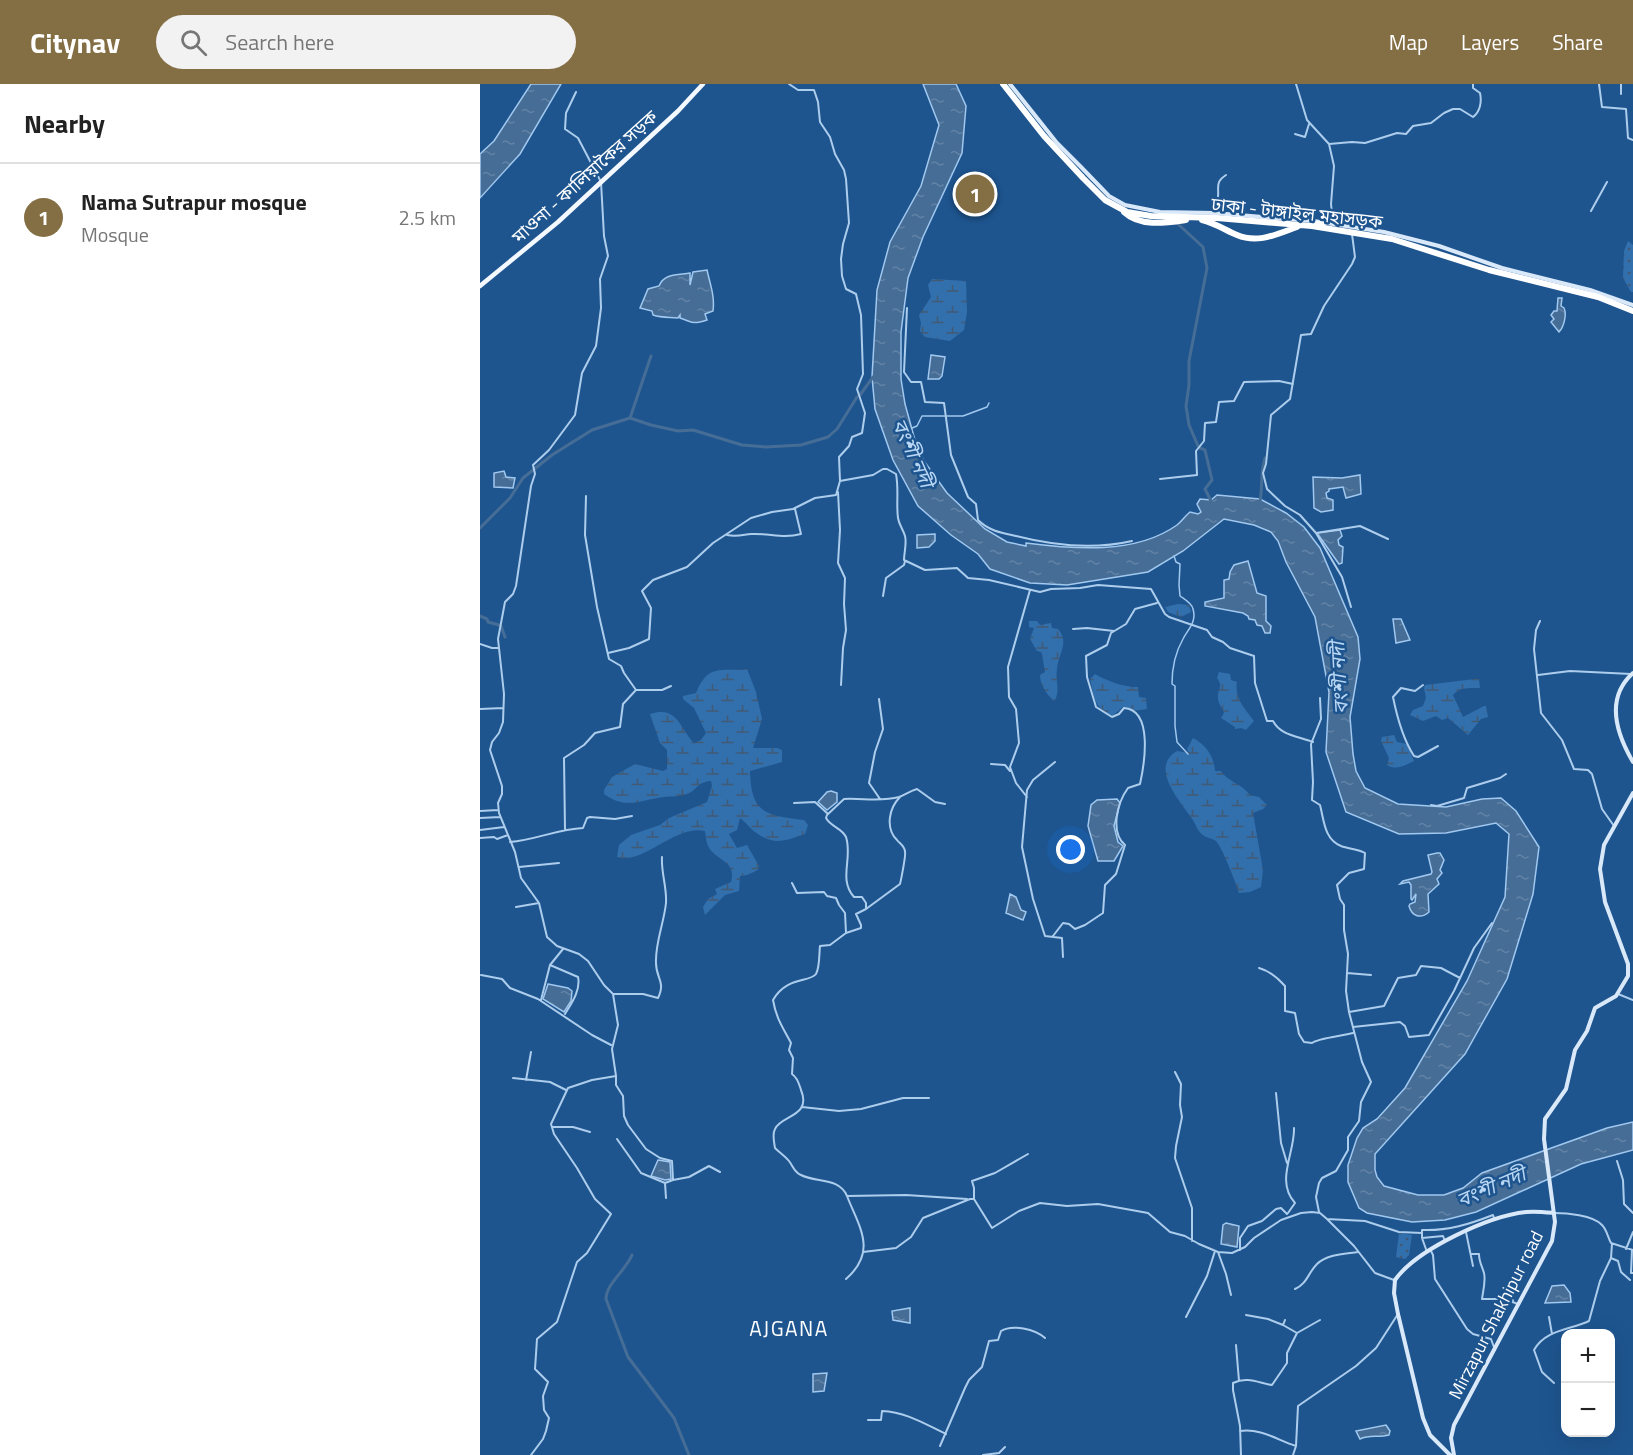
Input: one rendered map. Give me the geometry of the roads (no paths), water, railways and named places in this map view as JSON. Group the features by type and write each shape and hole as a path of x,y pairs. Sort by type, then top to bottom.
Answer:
{"highway":[{"name":"ঢাকা - টাঙ্গাইল মহাসড়ক","path":"1007,84 1044,136 1105,200 1122,210 1137,214 1162,213"},
{"name":"ঢাকা - টাঙ্গাইল মহাসড়ক","path":"1007,84 1047,135 1105,196 1128,209 1299,225 1422,245 1489,270 1598,297 1633,309"},
{"path":"1122,210 1134,219 1151,223 1192,219 1207,221 1236,235 1251,239 1265,238 1299,225"},
{"path":"1291,219 1299,225"},
{"path":"1317,224 1330,223"},
{"name":"ঢাকা - টাঙ্গাইল মহাসড়ক","path":"1299,225 1317,224 1384,233 1490,267 1542,278 1610,298 1633,309"}],"main road":[{"name":"মাওনা - কালিয়াকৈর সড়ক","path":"480,286 558,222 678,111 703,84"},
{"path":"1183,215 1214,213 1291,219 1330,223 1384,233"},
{"path":"1632,673 1622,685 1616,703 1619,735 1633,762"},
{"name":"Mirzapur Shakhipur road","path":"1452,1455 1452,1429 1552,1241 1555,1222 1544,1139 1545,1119 1566,1089 1575,1050 1587,1031 1595,1008 1618,994 1631,975 1605,902 1600,869 1604,845 1633,793"},
{"path":"1452,1455 1427,1431 1398,1314 1394,1293 1395,1280 1428,1250 1445,1240 1495,1220 1526,1212 1553,1210"}],"street":[{"path":"789,84 798,90 814,90 820,122 830,137 835,154 844,170 849,223 843,244 841,268 846,289 856,294 859,307 863,375 857,389 865,413 862,433 852,437 839,457 838,563 845,578 846,630 841,685"},
{"path":"1296,84 1307,120 1329,144 1334,166 1330,223"},
{"path":"1329,144 1352,141 1365,143 1397,133 1407,134 1413,126 1431,123 1453,109 1473,117 1480,106 1481,97 1480,93 1473,88 1473,84"},
{"path":"1599,84 1602,108 1626,109 1628,138 1633,140"},
{"path":"1621,84 1621,94"},
{"path":"576,92 566,113 565,129 578,138 601,182 604,236 608,256 600,279 601,308 596,346 582,373 575,415 533,467 535,473 531,484 516,586 513,594 505,602 498,648 504,693 502,724 490,750 502,786 498,810 500,817 523,880 539,903 547,937 553,944 579,954 588,961 603,985 613,994 618,1025 612,1045 616,1085 623,1096 623,1113 626,1122 646,1149 660,1158 672,1161 673,1180"},
{"path":"1295,134 1305,137 1310,123"},
{"path":"1214,213 1217,185 1226,175"},
{"path":"1591,212 1607,182"},
{"path":"1352,232 1355,256 1352,264 1324,306 1311,334 1302,335 1288,402 1271,415 1263,478 1270,493 1300,515 1316,533 1342,577 1352,607"},
{"path":"906,308 904,372 911,382 921,382 925,402 944,403 951,455 968,497 976,504 977,515 982,523 999,533 1057,545 1104,546 1132,541"},
{"path":"1160,478 1197,475 1196,451 1204,441 1205,423 1216,422 1219,402 1234,401 1244,382 1258,383 1272,380 1293,384"},
{"path":"840,481 873,475 886,468 896,474 898,519 906,540 905,561 904,565 886,579 883,596"},
{"path":"608,653 629,648 649,639 651,608 642,591 646,585 660,576 687,567 713,543 756,515 795,508 815,498 836,495 838,492"},
{"path":"586,496 585,535 597,607 608,653 610,660 621,666 636,690"},
{"path":"727,535 740,537 754,534 788,537 801,534 795,508"},
{"path":"1316,533 1360,526 1388,539"},
{"path":"905,561 925,570 957,568 968,579 989,580 1040,592 1098,585 1151,590 1169,617 1207,630 1212,638 1223,642 1230,648 1254,656 1255,683 1267,721 1274,721 1278,729 1284,733 1313,742"},
{"path":"1012,774 1011,761 1019,743 1016,709 1009,697 1008,667 1030,590"},
{"path":"1053,936 1063,923 1075,928 1085,925 1103,913 1105,885 1117,873 1125,845 1119,840 1115,825 1120,804 1128,789 1140,784 1145,740 1139,718 1127,708 1112,717 1094,704 1087,673 1086,656 1107,645 1108,638 1114,631 1126,624 1135,609 1158,602"},
{"path":"1540,621 1536,630 1534,649 1541,713 1562,740 1574,769 1588,770 1592,774 1602,809 1614,826"},
{"path":"1073,628 1114,631"},
{"path":"480,644 498,648"},
{"path":"1537,675 1570,671 1632,673"},
{"path":"1423,685 1415,691 1401,688 1393,697 1395,706 1403,734 1414,756 1418,757 1438,746"},
{"path":"565,829 564,758 584,745 595,733 620,727 623,704 636,690 662,690 671,686"},
{"path":"1320,698 1321,719 1316,728 1310,751 1313,780 1311,797 1313,802 1320,806 1323,824 1337,844 1365,853 1364,869 1351,872 1337,885 1344,905 1344,930 1348,954 1346,991 1349,1012 1353,1033 1371,1084 1361,1102 1359,1121 1348,1137 1348,1150 1336,1171 1322,1178 1318,1184 1316,1197 1320,1213"},
{"path":"879,699 883,729 875,752 869,783 880,800"},
{"path":"480,709 503,708"},
{"path":"1055,762 1033,780 1027,790 1022,853 1045,936 1062,938 1063,957"},
{"path":"990,764 1005,765 1027,796"},
{"path":"1431,805 1437,806 1464,798 1467,788 1506,774"},
{"path":"846,1278 854,1270 863,1252 864,1235 845,1191 837,1185 801,1175 775,1148 774,1130 777,1125 796,1115 804,1098 797,1078 792,1074 793,1058 789,1050 791,1043 778,1023 773,1000 784,986 814,976 817,971 820,946 830,945 846,933 861,928 856,914 900,884 906,852 901,843 896,840 889,818 894,804 900,797 917,789 935,802 945,804"},
{"path":"866,909 862,897 854,897 848,888 845,877 848,861 846,839 841,830 832,826 825,817 844,799 880,800 900,797"},
{"path":"794,803 815,802 828,814"},
{"path":"480,811 498,810"},
{"path":"510,842 565,829 583,828 587,818 590,817 615,819 632,816"},
{"path":"480,818 500,817"},
{"path":"480,830 504,827"},
{"path":"480,838 494,837 497,839 508,835"},
{"path":"613,994 643,994 658,998 662,989 656,962 666,903 666,886 661,870 662,857"},
{"path":"519,867 559,863"},
{"path":"792,883 797,893 824,892 827,896 836,898 845,913 846,933"},
{"path":"516,907 539,903"},
{"path":"1352,1027 1400,1022 1405,1026 1409,1037 1429,1035 1461,978 1474,948 1492,923"},
{"path":"541,1000 550,965 563,949"},
{"path":"550,965 578,977 579,985 576,995 564,1015"},
{"path":"1349,1012 1384,1006 1398,978 1416,975 1420,966 1441,968 1461,978"},
{"path":"1258,968 1267,970 1285,986 1285,1011 1295,1013 1299,1034 1304,1042 1312,1043 1320,1039 1332,1039 1353,1033"},
{"path":"1347,973 1371,975"},
{"path":"481,975 502,980 510,988 541,1000 592,1035 612,1045"},
{"path":"1618,994 1633,1000"},
{"path":"526,1080 531,1052"},
{"path":"1175,1072 1182,1084 1180,1105 1182,1117 1175,1158 1192,1208 1192,1241"},
{"path":"531,1455 543,1439 549,1418 543,1406 548,1382 536,1372 534,1367 537,1340 556,1322 574,1268 597,1239 609,1220 611,1211 595,1199 552,1127 552,1122 566,1090 577,1084 616,1076"},
{"path":"513,1078 550,1082 566,1090"},
{"path":"1276,1093 1281,1143 1287,1163"},
{"path":"801,1107 839,1111 861,1109 903,1098 929,1098"},
{"path":"552,1127 573,1127 590,1132"},
{"path":"1285,1218 1295,1203 1288,1190 1285,1175 1287,1163 1292,1156 1294,1128"},
{"path":"617,1139 641,1173 665,1183 690,1177 709,1166 720,1172"},
{"path":"1028,1154 995,1173 972,1180 974,1188 972,1199 992,1228 1019,1211 1040,1203 1067,1206 1098,1203 1148,1213 1170,1232 1185,1236 1216,1251 1232,1253 1240,1250 1285,1218 1301,1213 1320,1213 1328,1219 1375,1273 1395,1280"},
{"path":"1617,1161 1623,1180 1624,1204 1633,1213"},
{"path":"665,1183 666,1198"},
{"path":"847,1196 894,1195 972,1199"},
{"path":"863,1252 896,1248 911,1236 923,1218 972,1199"},
{"path":"1240,1250 1240,1238 1248,1226 1262,1221 1276,1209 1281,1208 1288,1213"},
{"path":"1553,1210 1597,1221 1604,1228 1612,1244 1611,1258 1600,1281 1589,1321 1559,1330 1541,1341 1534,1350 1542,1372 1554,1383"},
{"path":"1495,1220 1493,1215 1469,1225 1422,1230 1422,1238 1433,1255 1434,1277 1469,1331 1491,1339 1495,1350"},
{"path":"1328,1219 1365,1221 1400,1232 1422,1233"},
{"path":"1466,1232 1473,1266"},
{"path":"1626,1249 1633,1232"},
{"path":"1422,1238 1443,1236 1445,1240"},
{"path":"1612,1244 1633,1250 1631,1273 1633,1273"},
{"path":"1216,1251 1226,1274 1231,1295"},
{"path":"1186,1317 1207,1276 1216,1251"},
{"path":"1295,1289 1306,1282 1316,1264 1324,1259 1338,1254 1358,1252"},
{"path":"1471,1254 1479,1254 1480,1266 1483,1269 1485,1279 1482,1299 1504,1299 1517,1304"},
{"path":"1611,1258 1618,1261 1621,1272 1630,1280"},
{"path":"1514,1274 1510,1294 1517,1304"},
{"path":"1293,1455 1296,1446 1298,1406 1356,1366 1376,1348 1398,1314"},
{"path":"1246,1315 1283,1324 1298,1334"},
{"path":"1549,1317 1552,1334"},
{"path":"1283,1324 1285,1320"},
{"path":"1241,1455 1240,1431 1232,1385 1239,1381 1262,1381 1272,1385 1287,1363 1287,1353 1298,1334 1320,1320"},
{"path":"940,1446 969,1380 982,1367 989,1341 998,1340 1001,1332 1007,1328 1039,1333 1045,1338"},
{"path":"1236,1345 1239,1381"},
{"path":"867,1420 881,1420 882,1411 897,1413 917,1419 946,1434"},
{"path":"1240,1431 1258,1430 1296,1446"},
{"path":"983,1455 999,1453 1005,1447"}],"water":[{"path":"531,84 561,84 520,154 480,198 480,154 494,141"},
{"name":"বংশী নদী","path":"923,84 956,84 966,106 962,153 923,237 908,278 901,332 901,379 916,444 924,461 947,493 985,529 1007,542 1026,546 1026,543 1103,548 1142,541 1160,535 1177,525 1190,512 1198,514 1201,512 1197,504 1200,499 1211,500 1217,495 1260,499 1286,513 1304,527 1320,548 1358,637 1360,659 1350,717 1356,771 1365,788 1398,804 1446,807 1482,799 1501,798 1516,811 1539,847 1533,894 1507,979 1465,1054 1375,1154 1377,1177 1384,1186 1418,1195 1444,1195 1463,1188 1482,1173 1607,1128 1633,1122 1633,1150 1581,1164 1476,1212 1445,1220 1412,1222 1367,1213 1359,1208 1348,1182 1348,1165 1357,1138 1363,1128 1377,1119 1405,1088 1467,981 1505,897 1509,834 1496,823 1446,833 1399,834 1346,812 1326,752 1329,692 1315,617 1286,562 1278,541 1271,532 1254,525 1224,519 1183,551 1148,572 1067,585 1030,583 990,569 978,554 951,535 918,506 893,460 875,409 872,377 877,290 890,242 921,186 939,125"},
{"path":"707,270 712,290 713,311 705,314 707,320 695,323 680,318 680,315 678,318 660,317 653,315 652,311 640,308 648,289 659,286 664,279 672,275 690,273 690,285 693,272"},
{"path":"1558,298 1562,298 1561,306 1565,314 1564,324 1559,332 1551,322 1554,319 1551,315 1557,311"},
{"path":"931,355 945,357 942,376 939,379 928,379"},
{"path":"504,471 506,477 515,478 513,488 494,487 494,473"},
{"path":"1360,475 1361,494 1346,498 1343,487 1329,489 1326,493 1327,498 1333,500 1333,510 1321,512 1314,508 1313,477 1342,478"},
{"path":"1340,530 1342,536 1338,540 1339,545 1343,547 1342,563 1339,564 1317,533"},
{"path":"935,534 935,541 929,547 917,548 917,535"},
{"path":"1248,561 1257,593 1266,596 1266,621 1271,626 1270,633 1265,633 1262,626 1257,625 1255,620 1249,619 1243,613 1205,606 1205,602 1224,598 1224,580 1229,579 1234,565"},
{"path":"1393,619 1401,619 1410,640 1396,643"},
{"path":"827,792 837,793 837,802 827,810 818,802"},
{"path":"1117,799 1120,803 1114,826 1118,842 1123,846 1114,861 1098,861 1088,826 1091,805 1097,800"},
{"path":"1440,853 1444,860 1440,870 1442,873 1437,879 1439,884 1428,894 1429,912 1423,916 1417,916 1412,913 1409,906 1415,902 1416,894 1412,900 1409,882 1400,884 1403,881 1431,874 1428,855"},
{"path":"1010,894 1016,897 1021,910 1026,912 1023,920 1006,913"},
{"path":"548,984 572,991 571,1001 564,1012 543,999"},
{"path":"658,1160 670,1162 671,1179 665,1180 651,1176"},
{"path":"1226,1223 1239,1226 1237,1247 1221,1244 1223,1225"},
{"path":"1564,1285 1570,1293 1571,1302 1545,1303 1552,1286"},
{"path":"910,1308 910,1323 893,1320 892,1311"},
{"path":"827,1373 824,1391 813,1392 813,1374"},
{"path":"1386,1425 1390,1431 1389,1435 1360,1439 1356,1431"}],"waterway":[{"path":"1178,224 1203,247 1207,268 1189,361 1186,406 1189,425 1198,446"},
{"path":"480,528 510,498 523,478 552,455 592,430 630,418 651,356"},
{"path":"860,395 873,377"},
{"path":"630,418 678,431 693,430 742,445 766,447 801,445 828,437 837,429 857,397"},
{"path":"947,416 963,416 987,407 989,403"},
{"name":"বংশী নদী","path":"912,428 917,426 922,416 945,416"},
{"path":"1200,448 1205,450 1212,480 1205,489 1212,503"},
{"path":"1260,501 1265,458"},
{"path":"1174,556 1176,562 1180,564 1180,596 1188,601 1194,614 1193,622 1176,655 1172,678 1172,684 1175,686 1177,742 1188,754"},
{"path":"480,616 488,622 499,625"},
{"path":"501,626 505,637"},
{"path":"632,1255 609,1288 606,1299 628,1357 674,1418 689,1455"}],"place":[{"name":"Nama Sutrapur mosque","path":"975,194"}],"district":[{"name":"AJGANA","path":"789,1329"}]}
